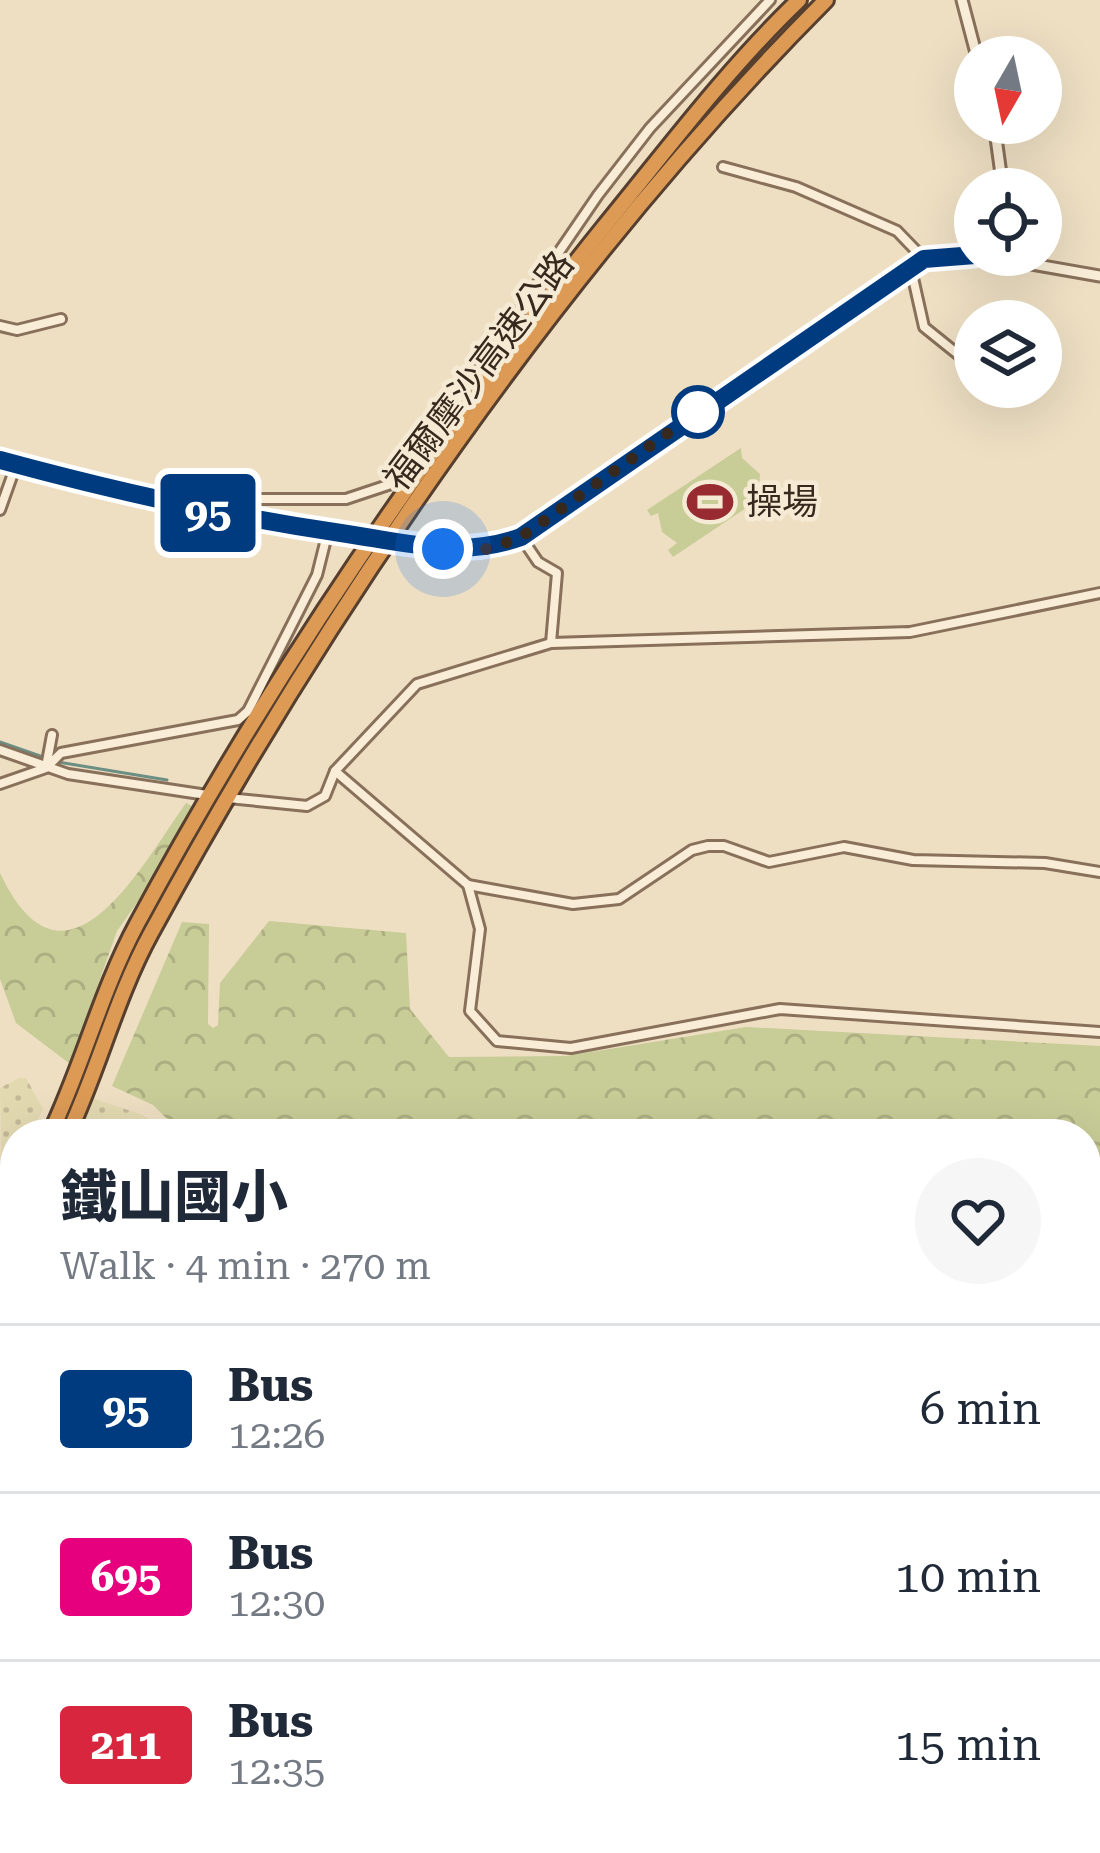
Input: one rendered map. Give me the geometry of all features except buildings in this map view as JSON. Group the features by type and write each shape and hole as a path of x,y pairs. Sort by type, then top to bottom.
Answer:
{"highway":[{"name":"福爾摩沙高速公路","path":"56,1119 100,1001 137,925 316,617 535,314 687,124 799,0"},
{"name":"福爾摩沙高速公路","path":"74,1119 116,1006 150,934 330,629 545,328 701,135 826,0"}],"street":[{"path":"238,518 249,502 346,499 403,480 611,178 650,128 770,0"},
{"path":"962,0 971,36"},
{"path":"723,167 796,187 897,231 924,259"},
{"path":"0,460 147,501 238,518 443,549 488,549 521,537 868,293 924,259 954,257"},
{"path":"911,268 924,327 954,351"},
{"path":"1062,268 1100,276"},
{"path":"0,326 17,330 61,320"},
{"path":"0,509 16,464"},
{"path":"0,784 46,768 61,753 238,720 316,575 328,531"},
{"path":"521,537 538,562 557,573 551,643"},
{"path":"0,750 46,768 307,806 326,796 335,771 417,684 551,643 910,632 1100,593"},
{"path":"46,768 52,736"},
{"path":"335,771 468,885 574,904 619,899 692,850 708,846 724,846 769,862 844,847 913,860 1045,863 1100,872"},
{"path":"468,885 480,929 470,1011 497,1041 572,1048 726,1015 780,1009 1100,1032"}],"shaded area":[{"path":"26,1078 43,1109 38,1119 1,1119 0,1088"},
{"path":"89,1097 148,1119 78,1119"}],"green space":[{"path":"741,448 742,458 760,474 758,500 673,557 668,550 677,543 662,532 658,513 651,516 647,510"},
{"path":"186,803 194,807 182,839 117,931 70,1064 16,1023 0,979 0,873 25,912 50,929 76,928 125,889"},
{"path":"269,921 406,933 410,1009 449,1057 566,1056 746,1027 1100,1046 1100,1119 167,1119 153,1105 112,1086 182,922 209,924 208,1024 213,1028 218,1025 220,983"}],"waterway":[{"path":"0,742 43,757"},
{"path":"58,762 167,780"}],"bus line":[{"name":"95","path":"0,460 147,501 238,518 443,549 488,549 521,537 868,293 924,259 954,254"}],"place":[{"name":"操場","path":"710,502"}],"route":[{"path":"443,549 488,549 521,537 709,404 698,412"}]}
